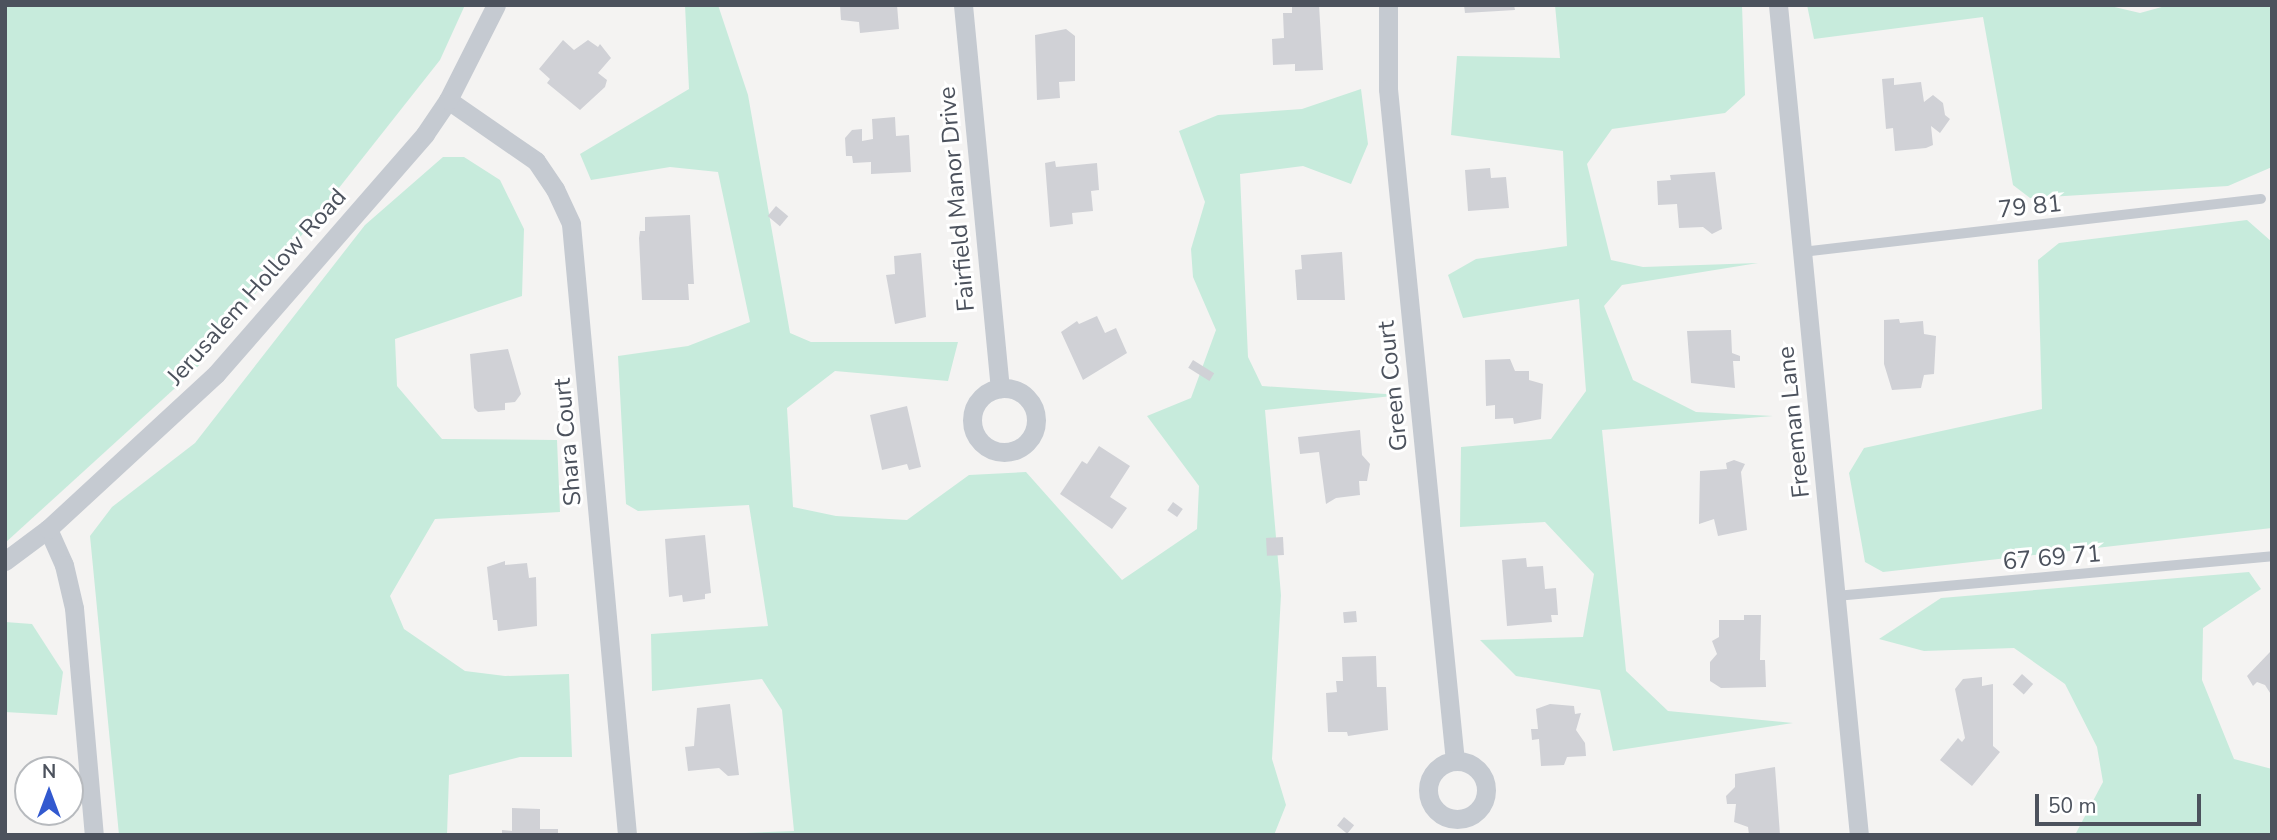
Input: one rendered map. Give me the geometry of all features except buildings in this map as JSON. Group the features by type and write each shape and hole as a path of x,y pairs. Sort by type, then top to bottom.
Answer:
{"street":[{"name":"Jerusalem Hollow Road","path":"5,561 48,529 191,400 390,176 448,100 496,5"},
{"name":"Fairfield Manor Drive","path":"963,5 1000,388"},
{"name":"Green Court","path":"1388,5 1388,89 1455,761"},
{"name":"Freeman Lane","path":"1779,5 1860,835"},
{"name":"Shara Court","path":"448,100 536,162 555,189 570,224 627,835"},
{"path":"48,529 64,565 74,608 94,835"}],"lane":[{"name":"79 81","path":"1802,252 2261,199"},
{"name":"67 69 71","path":"1836,596 2272,556"}],"green space":[{"path":"5,5 465,5 440,60 196,369 5,543"},
{"path":"685,5 718,5 748,95 790,333 811,342 958,342 948,381 835,371 787,408 793,507 836,516 907,520 969,475 1026,472 1122,580 1197,529 1199,486 1147,416 1191,398 1216,330 1193,277 1191,249 1205,202 1179,131 1218,115 1302,109 1361,89 1368,144 1351,184 1303,166 1240,174 1248,357 1262,386 1401,395 1265,410 1281,595 1272,759 1286,805 1274,835 697,835 794,831 782,710 762,679 652,691 651,634 768,626 749,505 638,511 626,504 618,356 688,346 750,322 718,172 670,167 591,180 580,154 689,89"},
{"path":"1555,5 1742,5 1745,95 1725,113 1612,129 1587,164 1611,260 1643,267 1758,263 1622,285 1604,306 1633,380 1696,412 1773,416 1602,430 1626,671 1668,711 1793,723 1613,751 1600,690 1516,676 1480,640 1583,637 1594,574 1545,522 1460,527 1461,447 1551,439 1586,391 1579,299 1463,318 1448,275 1476,259 1567,246 1563,151 1451,135 1457,56 1560,58"},
{"path":"1807,5 2106,5 2140,13 2169,5 2272,5 2272,167 2228,186 2030,198 2013,185 1983,17 1814,39"},
{"path":"443,157 464,157 500,180 524,229 522,296 395,339 397,386 442,439 557,440 560,512 435,519 390,596 404,629 465,671 505,676 569,674 572,757 520,757 449,775 447,835 119,835 90,536 112,507 195,443 365,225"},
{"path":"2247,220 2272,242 2272,528 1883,572 1865,562 1849,473 1864,448 2042,409 2038,260 2059,243"},
{"path":"2249,572 2261,589 2203,628 2202,680 2234,759 2272,769 2272,835 2075,835 2103,782 2097,747 2065,684 2014,648 1924,651 1879,639 1941,598"},
{"path":"5,622 32,624 63,672 57,715 5,712"}]}
